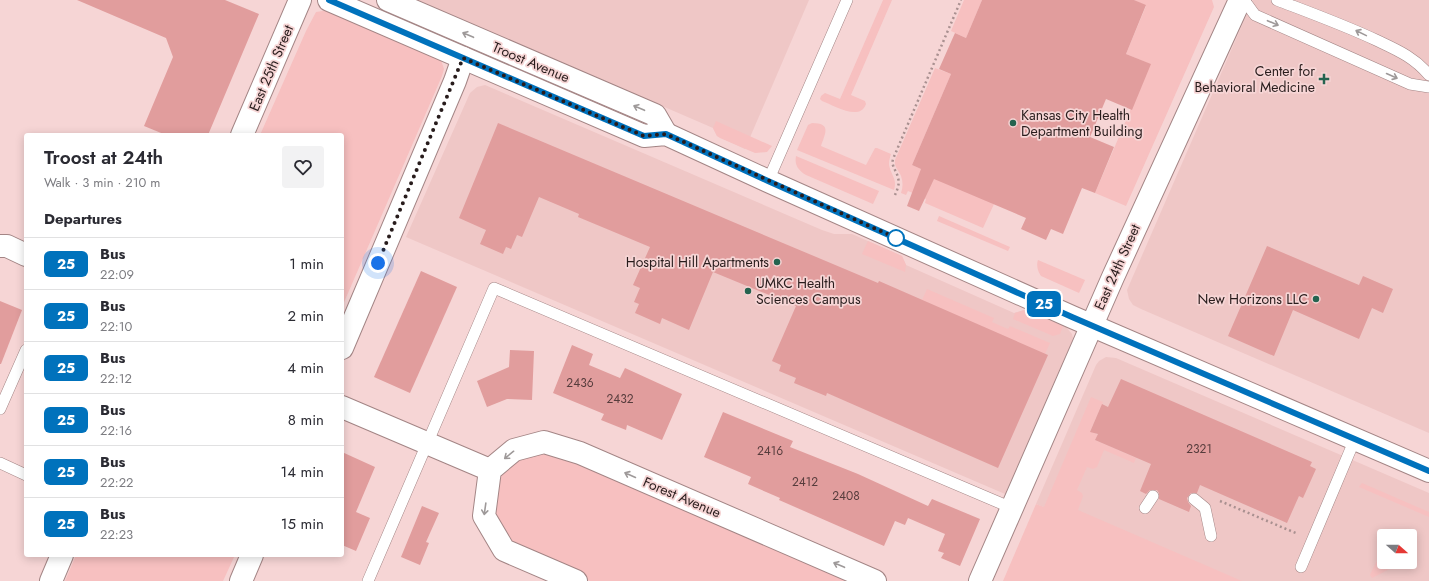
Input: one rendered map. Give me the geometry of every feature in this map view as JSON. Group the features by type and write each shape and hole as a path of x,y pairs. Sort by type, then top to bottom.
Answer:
{"street":[{"name":"East 25th Street","path":"243,133 300,0"},
{"name":"Troost Avenue","path":"329,0 644,136 666,134 1091,325 1429,471"},
{"name":"Troost Avenue","path":"388,0 655,115 666,134"},
{"name":"East 24th Street","path":"980,581 1091,325 1240,0"},
{"path":"344,343 452,88 463,58"},
{"path":"344,408 490,470 484,516 504,550 576,581"},
{"name":"Forest Avenue","path":"490,470 514,450 544,442 580,453 875,581"},
{"path":"51,581 61,557"},
{"path":"241,581 251,557"}],"lane":[{"path":"768,181 847,0"},
{"path":"1244,0 1255,16 1410,84 1429,87"},
{"path":"1277,0 1347,26 1409,56 1421,65 1429,75"},
{"path":"368,581 494,288 1012,508"},
{"path":"0,409 24,355"},
{"path":"1301,567 1355,439"},
{"path":"0,463 24,473"},
{"path":"1145,508 1152,496"},
{"path":"1194,499 1205,508 1211,536"}],"path":[{"path":"895,195 899,184 898,178 892,166 893,159 961,0"},
{"path":"1213,498 1298,535 1300,528"}],"shaded area":[{"path":"417,0 809,0 745,149 717,136 713,128"},
{"path":"883,0 892,0 851,95 865,101 866,104 863,109 858,112 846,111 822,101 820,99 821,96 825,93 840,99"},
{"path":"964,0 982,0 966,38 951,31"},
{"path":"1134,0 1212,0 1214,7 1126,206 1095,193 1150,64 1126,54 1146,6"},
{"path":"1253,0 1429,0 1429,433 1141,309 1133,305 1129,299 1127,290"},
{"path":"329,10 441,60 444,69 344,302 344,133 261,133 306,31 316,12"},
{"path":"515,65 615,106 614,110 584,104 512,73"},
{"path":"935,68 951,74 912,165 958,185 994,204 983,228 925,203 926,199 908,191 906,195 901,193 902,180 895,160"},
{"name":"UMKC Health Sciences Campus","path":"485,85 822,230 834,234 852,234 902,256 906,265 1014,313 1024,310 1028,311 1066,327 1072,334 1073,338 1071,344 1005,494 406,237 470,93 477,87"},
{"path":"716,121 772,146 767,152 755,153 720,138 717,136 713,128"},
{"path":"818,123 825,127 826,130 821,146 866,165 875,148 891,154 889,164 895,183 894,190 797,150 808,125"},
{"path":"796,156 879,191 873,204 801,172 796,162"},
{"path":"939,216 1010,247 1008,251 937,221"},
{"path":"868,241 902,256 906,265 905,272 862,254"},
{"path":"1038,260 1085,280 1079,293 1041,276 1037,264"},
{"path":"927,289 994,318 992,322 1008,329 1010,326 1050,343 1045,354 922,300"},
{"path":"1024,310 1063,326 1060,334 1053,336 1013,319 1015,313"},
{"path":"1106,357 1116,358 1429,493 1429,581 1219,581 1036,504 1099,361"},
{"path":"1091,397 1103,402 1090,431 1098,435 1095,440 1136,458 1134,463 1104,450 1097,467 1093,469 1087,467 1077,490 1082,493 1083,496 1078,510 1242,581 1003,581 1036,504 1044,507"},
{"path":"543,449 856,581 590,581 519,550 505,540 492,515 497,474 511,459"},
{"path":"1362,483 1429,512 1429,517 1359,487"},
{"path":"75,557 234,557 223,581 65,581"},
{"path":"1376,562 1377,569 1389,569 1372,578 1370,575"}],"building":[{"path":"77,0 225,0 259,14 209,133 161,133 144,126 173,57 166,38"},
{"name":"Kansas City Health Department Building","path":"982,0 1134,0 1146,5 1126,54 1151,64 1132,110 1106,99 1090,137 1114,147 1095,193 1082,188 1063,234 1051,229 1046,240 1021,229 1026,218 934,179 919,211 907,206 921,169 912,165 951,74 939,69 955,33 966,38"},
{"path":"498,123 878,283 879,281 1048,355 998,468 827,393 826,396 794,383 796,378 779,371 781,365 772,361 796,306 713,272 689,330 662,318 660,324 635,313 639,304 634,302 640,288 633,285 650,247 578,217 579,214 539,197 522,237 517,235 511,249 506,247 503,254 480,244 486,230 459,218"},
{"name":"New Horizons LLC","path":"1267,246 1359,285 1363,276 1393,289 1383,313 1372,308 1359,339 1293,310 1274,356 1228,336"},
{"path":"421,271 457,287 410,393 374,377"},
{"path":"0,301 22,310 1,364 0,364"},
{"path":"572,345 593,354 589,365 620,378 625,368 682,394 662,440 627,425 626,430 601,420 604,414 553,393"},
{"path":"510,350 534,351 532,400 507,399 487,407 477,381 509,367"},
{"path":"1121,379 1312,462 1310,466 1316,469 1303,498 1299,496 1287,523 1200,485 1197,493 1191,493 1187,498 1191,506 1189,512 1159,499 1159,493 1157,490 1150,490 1146,494 1140,491 1151,464 1095,440 1098,434 1090,432 1102,404 1108,407"},
{"path":"723,412 793,441 790,447 858,474 928,506 932,499 980,519 960,566 941,558 944,553 938,551 945,534 908,518 905,525 895,521 884,546 779,500 780,498 748,484 751,477 704,457"},
{"path":"344,453 375,467 356,512 370,518 356,551 344,546"},
{"path":"422,506 439,513 426,542 429,543 420,565 401,557"}],"bus line":[{"name":"25","path":"329,0 644,136 666,134 1072,317 1429,471"}],"place":[{"name":"Center for Behavioral Medicine","path":"1324,79"},
{"name":"Kansas City Health Department Building","path":"1013,123"},
{"name":"Hospital Hill Apartments","path":"777,262"},
{"name":"UMKC Health Sciences Campus","path":"748,291"},
{"name":"New Horizons LLC","path":"1316,299"}],"route":[{"path":"378,263 455,81 463,58 644,136 666,134 896,238"}]}
